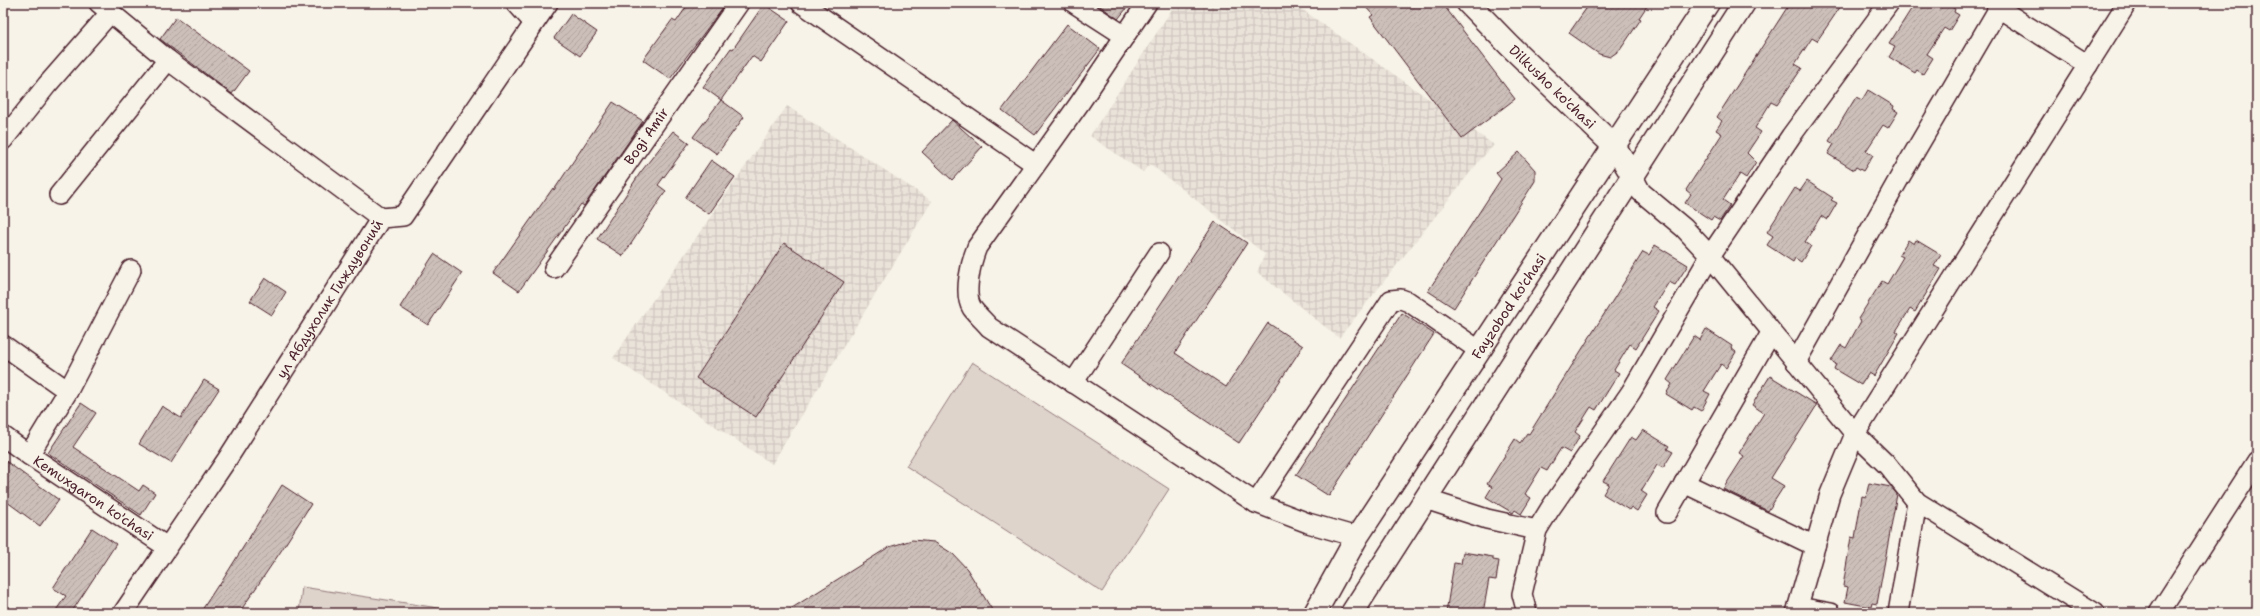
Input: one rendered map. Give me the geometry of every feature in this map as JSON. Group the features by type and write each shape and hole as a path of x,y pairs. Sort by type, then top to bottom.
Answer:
{"main road":[{"name":"Dilkusho ko'chasi","path":"1468,3 1508,45 1615,147 1632,175"},
{"name":"Fayzobod ko'chasi","path":"1315,613 1357,537 1615,147 1708,3"},
{"path":"1352,613 1608,212 1744,3"}],"street":[{"path":"516,3 534,23"},
{"name":"ул Абдухолик Гиждувоний","path":"124,613 228,458 381,218 403,216 548,3"},
{"path":"554,268 641,139 739,3"},
{"path":"801,3 1035,164"},
{"path":"1074,3 1125,36"},
{"path":"1147,3 1080,104 1035,164 977,247 972,259 968,282 971,307 989,327 1256,503 1308,523 1357,537"},
{"path":"1527,613 1522,594 1537,530 1631,392 1710,256 1791,136 1889,3"},
{"path":"1831,613 1797,610 1830,494 1854,434 2127,3"},
{"path":"1796,362 1900,177 1996,13 1998,5 2088,65"},
{"path":"3,140 105,8 168,60 381,218"},
{"path":"59,195 168,60"},
{"path":"1632,175 1641,192 1684,228 1710,256 1854,434 1888,466 1917,502 2095,613"},
{"path":"1073,383 1158,253"},
{"name":"Kemuxgaron ko'chasi","path":"131,270 68,391 29,455 167,547"},
{"path":"1256,503 1391,300 1401,299 1409,302 1480,351"},
{"path":"1667,513 1771,332"},
{"path":"3,345 68,391"},
{"path":"3,436 29,455"},
{"path":"2158,613 2255,469"},
{"path":"1684,483 1815,546"},
{"path":"1425,499 1487,519 1537,530"},
{"path":"1898,613 1917,502"}],"shaded area":[{"path":"1176,3 1293,3 1494,145 1480,160 1339,338 1257,272 1265,254 1150,164 1143,172 1090,136"},
{"path":"787,106 932,201 772,464 613,358"},
{"path":"972,362 1169,489 1102,592 906,466"},
{"path":"302,587 471,613 299,613"}],"building":[{"path":"689,3 726,3 670,79 643,60 672,20 676,22"},
{"path":"1096,3 1131,3 1118,19"},
{"path":"1362,3 1442,3 1515,99 1462,139 1370,17 1373,15"},
{"path":"1590,3 1649,3 1639,18 1641,19 1620,50 1610,57 1599,54 1569,33"},
{"path":"1790,3 1843,3 1817,41 1812,38 1795,64 1802,68 1777,105 1771,102 1755,128 1761,132 1747,153 1756,162 1746,178 1740,174 1723,200 1730,205 1720,221 1713,217 1711,220 1685,203 1691,194 1686,190 1722,134 1716,130 1722,121 1717,117"},
{"path":"1915,3 1945,3 1955,9 1954,12 1959,15 1949,31 1944,28 1927,54 1933,58 1923,74 1917,70 1915,73 1889,57 1895,47 1889,44"},
{"path":"764,4 789,21 761,62 752,56 721,100 703,87 731,48 733,49"},
{"path":"571,14 597,32 580,56 554,38"},
{"path":"176,17 249,71 232,94 160,39"},
{"path":"1067,24 1100,49 1035,135 1002,110"},
{"path":"1868,90 1894,106 1893,109 1898,112 1888,128 1883,125 1866,151 1873,155 1863,171 1856,167 1854,170 1828,154 1834,144 1829,141 1856,97 1862,100"},
{"path":"721,100 744,117 717,154 693,137"},
{"path":"613,102 643,121 584,206 581,204 519,291 493,273 553,188 554,190"},
{"path":"952,120 982,147 952,180 922,152"},
{"path":"673,131 689,143 658,185 666,191 623,256 597,239 640,173"},
{"path":"1519,152 1535,170 1535,181 1454,308 1428,291 1501,179 1496,173"},
{"path":"711,160 735,177 709,214 685,198"},
{"path":"1807,181 1833,198 1831,200 1837,203 1827,220 1821,216 1805,242 1811,246 1801,262 1795,258 1793,262 1767,245 1773,236 1767,232 1795,188 1800,191"},
{"path":"1215,222 1247,243 1175,353 1226,387 1268,323 1303,346 1239,443 1121,364"},
{"path":"1908,240 1914,244 1916,240 1941,255 1934,266 1941,269 1915,312 1910,309 1896,331 1899,333 1874,376 1869,373 1861,385 1834,369 1836,364 1831,361 1841,345 1846,348 1861,321 1858,319 1882,281 1887,284 1903,257 1899,255"},
{"path":"784,243 844,282 756,417 696,378"},
{"path":"1655,245 1688,265 1675,285 1669,282 1653,307 1659,311 1636,348 1630,344 1614,370 1619,373 1596,410 1591,407 1575,432 1580,436 1570,453 1561,448 1547,471 1541,468 1525,494 1531,498 1521,514 1515,510 1513,513 1486,497 1492,487 1487,484 1515,439 1520,443 1527,433 1529,434 1643,252 1649,255"},
{"path":"434,254 462,273 428,325 400,307"},
{"path":"265,278 286,292 272,315 250,301"},
{"path":"1402,313 1434,334 1329,496 1296,475"},
{"path":"1706,329 1732,346 1731,348 1736,352 1726,368 1721,364 1704,391 1710,394 1701,411 1694,407 1692,410 1666,394 1672,384 1667,380 1694,336 1700,340"},
{"path":"1770,376 1817,405 1771,478 1784,486 1768,511 1723,489 1744,456 1739,453 1764,413 1752,405"},
{"path":"204,380 219,389 171,463 139,444 162,406 181,418"},
{"path":"81,403 96,413 73,447 139,491 143,485 155,493 141,515 48,453"},
{"path":"1643,430 1669,446 1667,449 1673,452 1663,468 1657,465 1641,491 1647,495 1637,511 1631,507 1629,510 1603,494 1609,484 1603,481 1631,437 1636,440"},
{"path":"3,459 59,500 40,526 3,499"},
{"path":"1869,483 1891,487 1897,494 1877,604 1872,603 1871,607 1845,602 1848,587 1843,586 1851,537 1855,538 1862,496 1866,497"},
{"path":"282,485 311,504 281,551 239,613 200,613 218,585 219,586"},
{"path":"92,528 116,544 71,613 54,613 66,596 53,588"},
{"path":"912,540 934,542 953,554 967,569 994,613 784,613 889,547"},
{"path":"1463,552 1493,557 1493,560 1499,561 1496,580 1489,579 1483,613 1446,613 1454,563 1461,564"}]}
